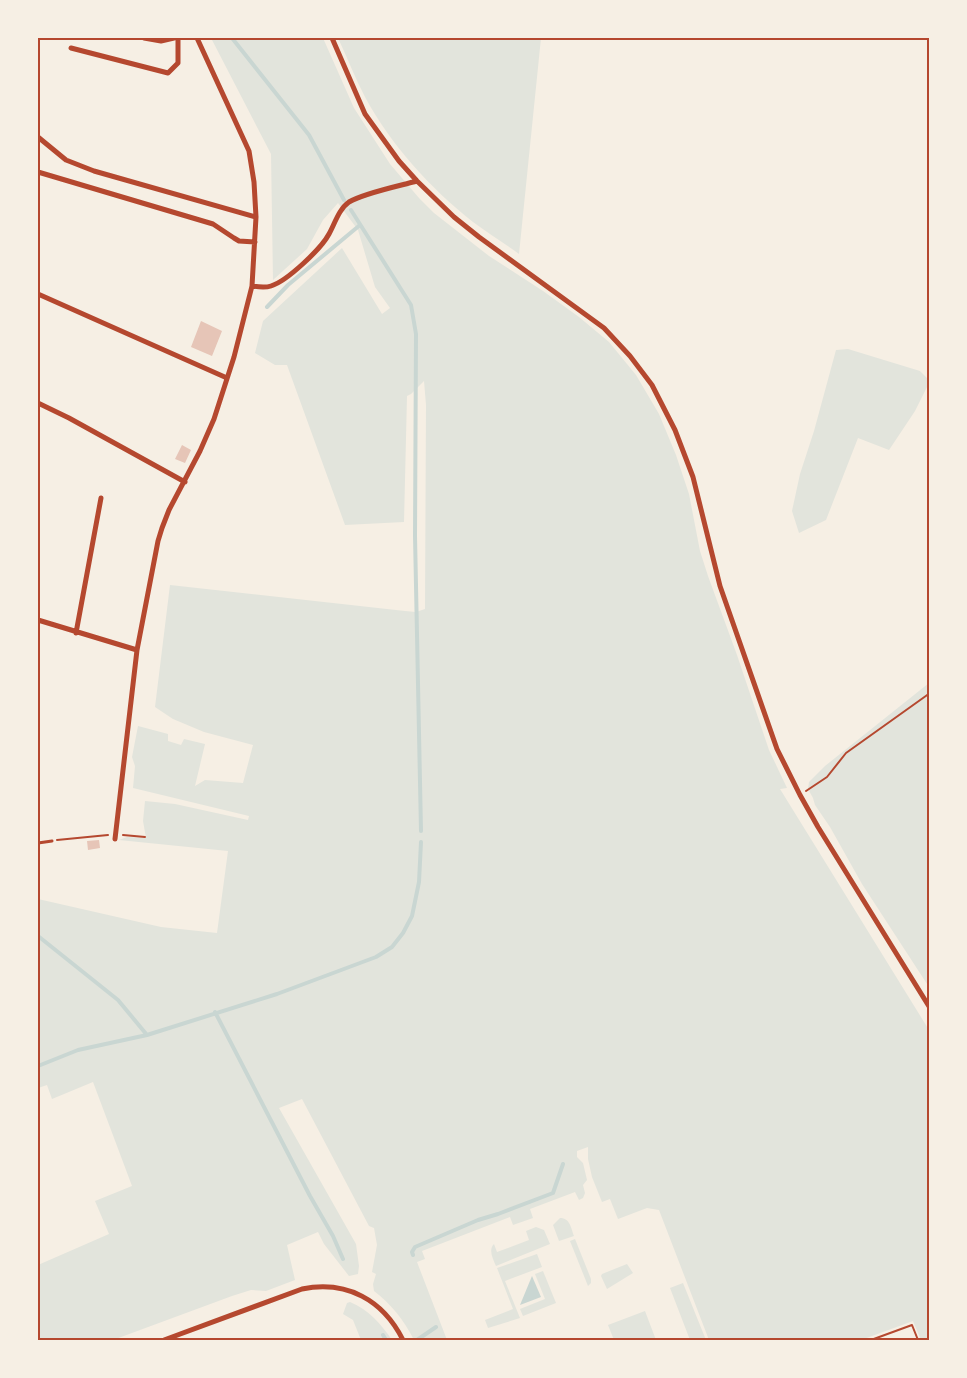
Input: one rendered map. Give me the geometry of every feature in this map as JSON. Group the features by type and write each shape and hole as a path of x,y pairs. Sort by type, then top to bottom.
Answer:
{"street":[{"path":"144,38 161,40 174,38"},
{"path":"71,48 168,73 178,63 178,38"},
{"path":"115,837 137,650 162,528 214,419 252,286 256,217 249,151 197,38"},
{"path":"332,38 365,114 399,161 417,181 454,217 479,237 604,328 630,356 652,385 675,430 689,466 720,586 777,749 800,795 842,867 930,1008"},
{"path":"38,137 66,160 94,171 256,217"},
{"path":"38,172 213,224 239,241 255,242"},
{"path":"252,286 270,287 283,280 323,244 348,203 417,181"},
{"path":"38,294 227,378"},
{"path":"38,403 185,482"},
{"path":"76,633 101,498"},
{"path":"38,620 137,650"},
{"path":"164,1341 302,1289 322,1286 358,1294 377,1306 392,1321 402,1341"}],"lane":[{"path":"38,843 51,841"}],"path":[{"path":"800,795 827,777 846,753 930,693"},
{"path":"51,841 145,837"},
{"path":"871,1341 912,1325 918,1341"}],"shaded area":[{"path":"211,38 323,38 354,108 390,164 419,198 434,213 489,256 543,291 609,342 636,375 659,414 689,494 700,551 708,576 769,750 787,788 780,789 929,1030 929,1340 921,1340 913,1321 861,1340 709,1340 659,1210 647,1208 618,1219 610,1199 602,1202 592,1177 588,1147 577,1151 577,1157 583,1163 587,1180 583,1185 585,1193 583,1198 579,1200 575,1192 530,1209 533,1218 513,1225 510,1217 422,1251 425,1259 417,1262 447,1340 414,1340 397,1313 374,1291 373,1284 376,1274 372,1272 377,1245 374,1228 369,1226 302,1099 279,1108 356,1244 358,1274 349,1276 324,1244 318,1232 287,1245 295,1280 266,1291 251,1290 232,1296 113,1340 38,1340 38,1265 109,1234 95,1201 132,1186 93,1082 52,1099 47,1085 38,1088 38,899 161,927 217,933 228,851 119,840 127,837 146,838 143,821 145,801 175,804 248,820 249,816 133,788 135,766 132,757 138,726 168,734 168,741 181,745 184,739 205,744 195,786 205,780 243,783 253,745 204,732 173,719 155,707 170,585 405,611 416,612 425,609 426,405 424,381 407,396 404,522 345,525 287,365 275,365 255,353 263,321 342,248 382,314 390,308 375,287 358,230 338,203 323,220 307,249 273,280 271,154"},
{"path":"338,38 541,38 519,254 457,209 399,149 361,90"},
{"path":"848,349 920,371 929,383 915,411 889,450 858,438 826,520 799,533 792,511 800,474 836,350"},
{"path":"929,683 929,987 862,884 815,805 808,789 809,782 825,766"},
{"path":"560,1218 568,1222 574,1236 559,1241 553,1225"},
{"path":"536,1227 544,1230 550,1244 496,1266 491,1252 494,1244 497,1252 529,1240 526,1231"},
{"path":"575,1239 591,1279 588,1286 570,1241"},
{"path":"537,1254 542,1267 505,1281 520,1318 488,1328 485,1320 513,1309 497,1268"},
{"path":"627,1264 633,1273 607,1289 602,1274"},
{"path":"543,1271 556,1303 523,1316 520,1309 545,1299 535,1274"},
{"path":"532,1276 541,1297 520,1305"},
{"path":"683,1283 706,1340 690,1340 670,1288"},
{"path":"350,1302 374,1318 392,1340 361,1340 353,1320 343,1314 347,1303"},
{"path":"645,1311 656,1340 614,1340 608,1325"}],"building":[{"path":"201,321 222,331 212,356 191,347"},
{"path":"182,445 191,450 185,463 175,459"},
{"path":"99,840 100,848 88,850 87,841"}],"waterway":[{"path":"232,38 309,135 344,200"},
{"path":"351,210 411,305 416,334 415,536 421,831"},
{"path":"267,307 288,285 360,225"},
{"path":"38,1066 78,1050 147,1035 277,994 376,957 392,947 412,916 419,882 421,842"},
{"path":"38,936 118,1000 147,1035"},
{"path":"215,1012 343,1259"},
{"path":"413,1255 415,1247 478,1220 553,1193 563,1164"},
{"path":"417,1340 436,1327"},
{"path":"383,1335 386,1340"}]}
